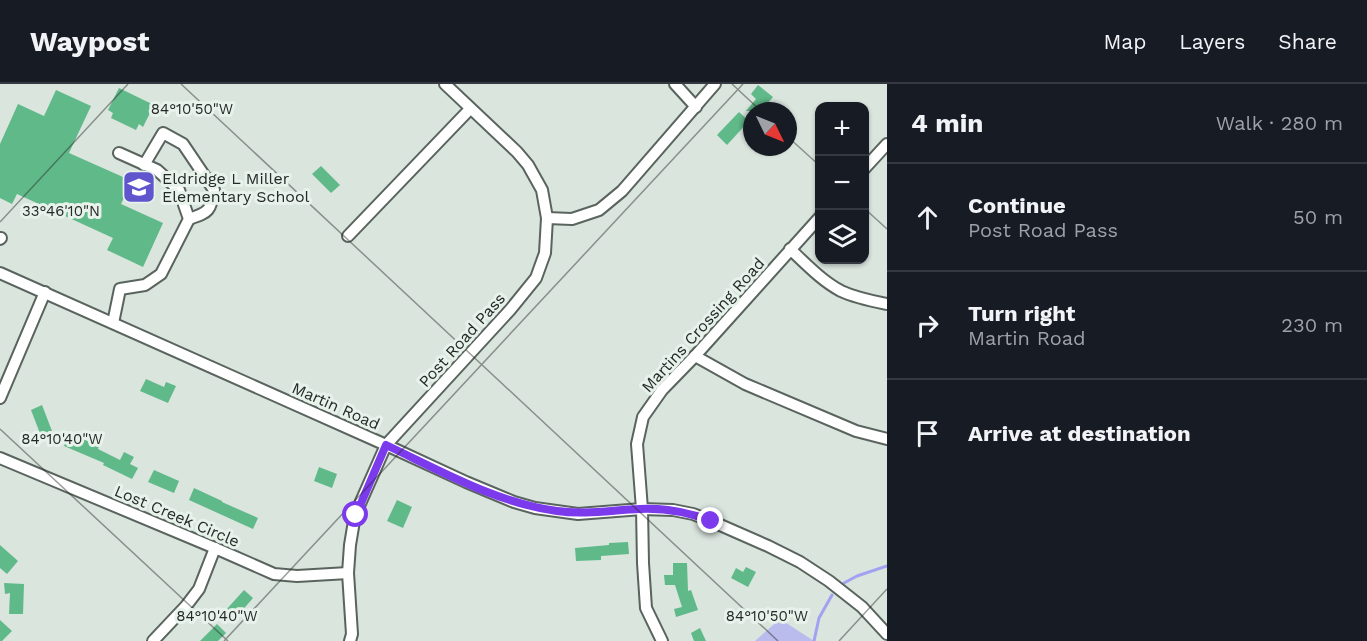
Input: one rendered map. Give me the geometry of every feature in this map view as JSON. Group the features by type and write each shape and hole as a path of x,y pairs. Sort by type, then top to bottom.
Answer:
{"street":[{"name":"Post Road Pass","path":"350,641 352,634 348,573 350,545 356,515 386,445 510,310 536,278 545,253 547,218 542,190 528,165 445,84"},
{"path":"675,84 696,107"},
{"path":"547,218 572,219 599,210 622,190 715,84"},
{"path":"348,236 470,109"},
{"path":"113,323 120,289 145,285 161,274 189,219 211,208 214,190 183,144 163,133 144,165"},
{"path":"869,164 887,144"},
{"path":"119,153 157,170 179,190 189,219"},
{"name":"Martins Crossing Road","path":"662,641 646,608 637,444 643,417 662,390 815,221"},
{"path":"790,249 820,277 841,291 887,304"},
{"name":"Martin Road","path":"0,273 514,502 536,508 578,513 642,509 672,510 693,514 800,562 862,607 887,634"},
{"path":"0,398 45,292"},
{"path":"695,356 745,384 856,431 887,439"},
{"name":"Lost Creek Circle","path":"0,458 274,574 297,576 348,573"},
{"path":"153,641 199,589 216,548"}],"shaded area":[{"path":"780,619 814,641 755,641"}],"building":[{"path":"758,85 773,97 769,102 754,102 756,99 751,94"},
{"path":"119,88 154,105 143,127 139,124 136,130 111,118 113,113 108,110"},
{"path":"56,90 91,106 69,153 132,181 121,204 163,223 143,267 107,250 113,238 17,194 12,204 0,198 0,144 18,104 44,116"},
{"path":"739,112 743,116 743,128 727,145 717,135"},
{"path":"321,166 340,185 331,193 312,174"},
{"path":"146,379 164,387 166,382 176,386 168,403 140,391"},
{"path":"42,405 52,431 41,436 31,410"},
{"path":"69,433 99,446 98,449 120,460 124,452 134,457 130,464 138,468 132,479 103,465 104,463 64,446"},
{"path":"319,467 337,474 332,488 314,481"},
{"path":"154,470 179,481 174,493 148,482"},
{"path":"194,488 258,518 253,529 189,500"},
{"path":"397,500 412,507 403,528 387,521"},
{"path":"628,542 629,554 601,556 601,560 576,561 575,548"},
{"path":"0,545 18,561 7,574 0,568"},
{"path":"673,563 687,563 688,591 691,590 698,610 676,617 674,609 682,607 675,585 665,585 664,575 673,575"},
{"path":"746,567 756,572 748,587 731,578 736,568 743,572"},
{"path":"4,583 24,584 23,614 9,614 10,593 5,594"},
{"path":"244,590 253,598 234,620 225,611"},
{"path":"0,620 12,631 2,641 0,641"},
{"path":"217,624 226,633 218,641 200,641"},
{"path":"700,628 706,641 694,641 691,633"}],"waterway":[{"path":"844,583 887,566"},
{"path":"814,641 819,618 832,595"}],"place":[{"name":"Eldridge L Miller Elementary School","path":"139,187"}],"route":[{"path":"356,515 386,445 466,482 514,502 536,508 578,513 642,509 672,510 693,514 711,521"}]}
